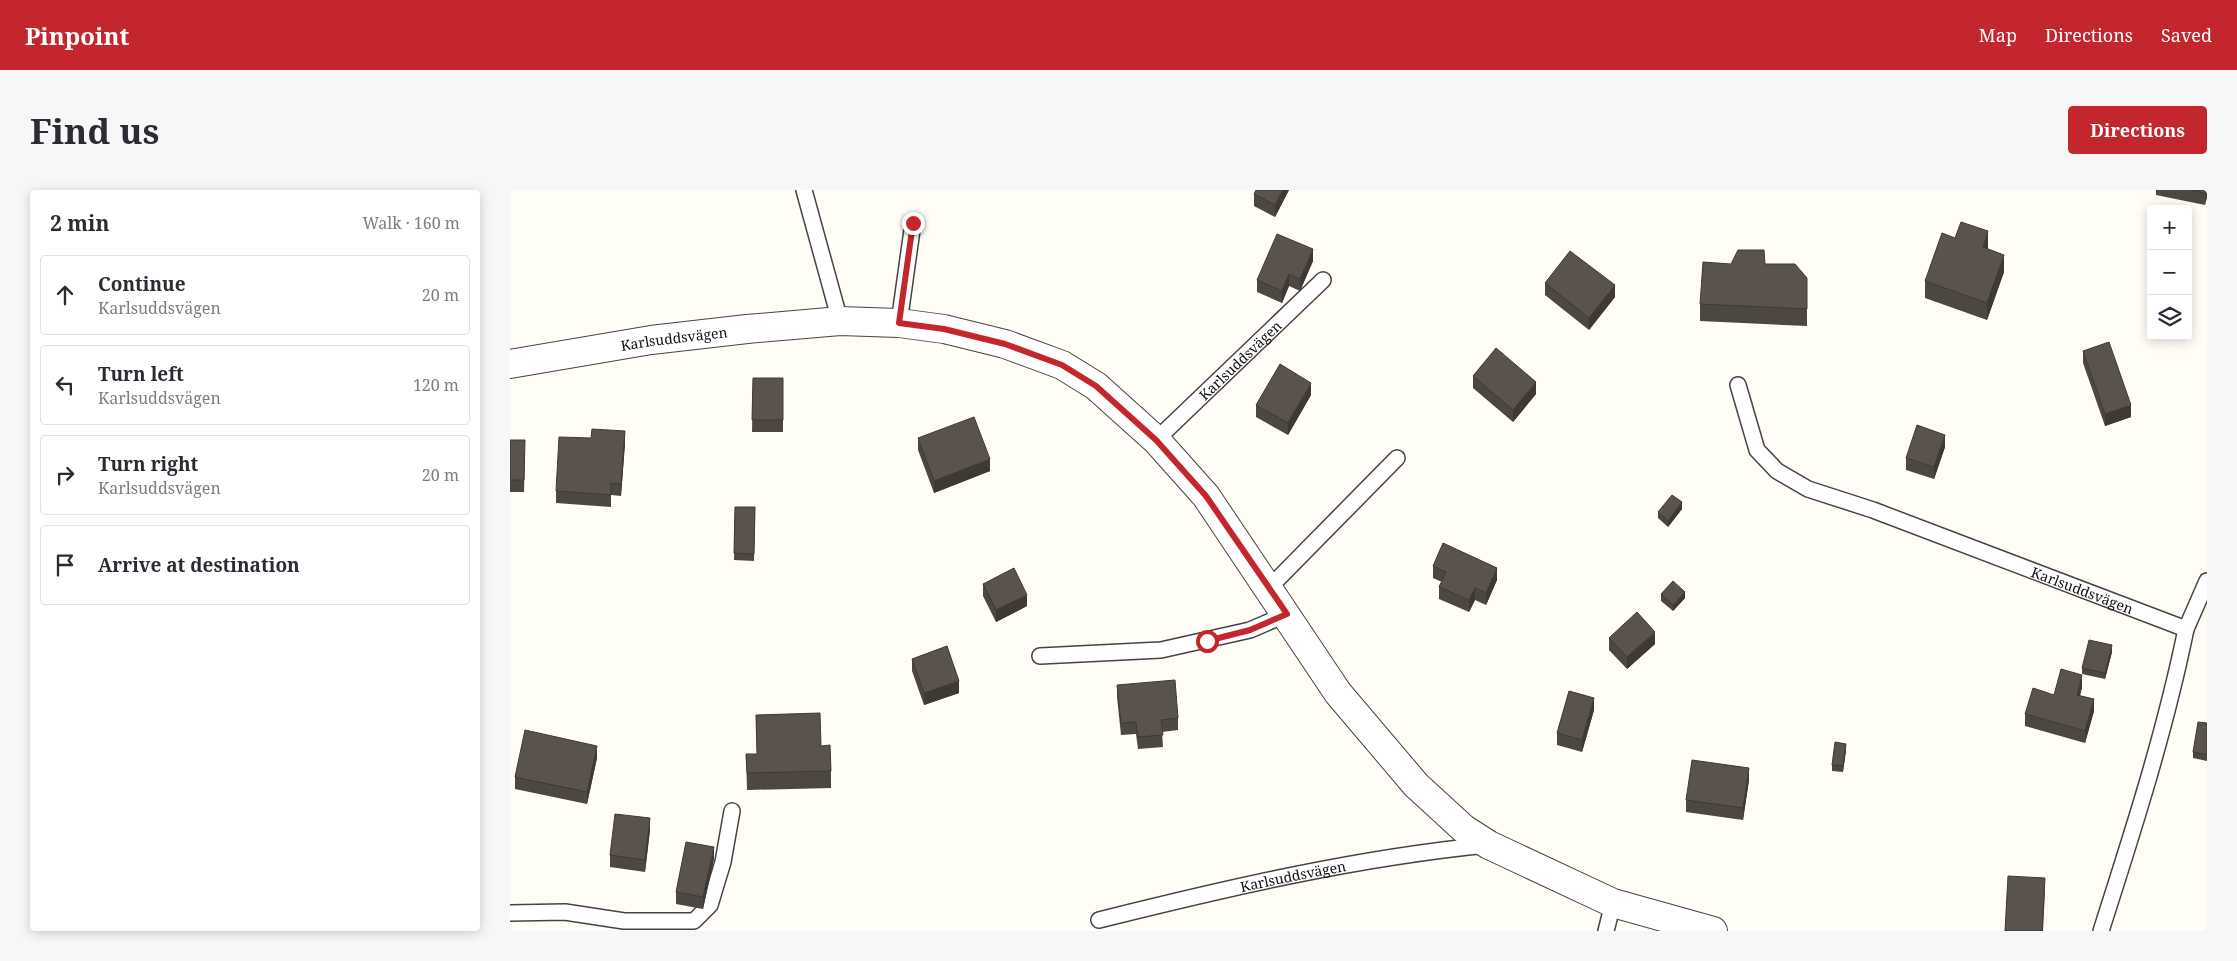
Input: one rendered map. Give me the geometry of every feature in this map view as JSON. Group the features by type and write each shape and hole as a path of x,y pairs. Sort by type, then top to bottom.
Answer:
{"street":[{"name":"Karlsuddsvägen","path":"510,364 651,340 840,321 899,323 944,329 1005,344 1062,365 1096,386 1156,440 1206,496 1270,588 1338,693 1416,784 1464,829 1489,845 1613,903 1713,931"}],"lane":[{"path":"804,190 840,321"},
{"path":"899,323 913,223"},
{"name":"Karlsuddsvägen","path":"1156,440 1323,280"},
{"name":"Karlsuddsvägen","path":"1738,385 1757,450 1776,472 1808,489 1873,510 2186,628"},
{"path":"1270,588 1397,458"},
{"path":"2101,931 2143,800 2175,683 2186,628 2207,581"},
{"path":"1040,656 1161,650 1250,630 1287,614"},
{"path":"510,914 565,912 624,921 694,921 710,905 722,862 732,811"},
{"name":"Karlsuddsvägen","path":"1099,920 1236,886 1418,852 1489,845"},
{"path":"1606,931 1613,903"}],"building":[{"path":"1256,190 1283,190 1275,205 1254,194"},
{"path":"2191,190 2206,190 2205,193"},
{"path":"1961,222 1988,231 1983,247 2004,255 1987,303 1925,281 1942,233 1955,238"},
{"path":"1277,234 1313,249 1300,279 1289,274 1282,291 1257,280"},
{"path":"1738,250 1764,250 1765,264 1795,264 1807,278 1807,309 1700,304 1703,262 1731,264"},
{"path":"1570,251 1615,285 1589,318 1545,283"},
{"path":"2109,342 2131,405 2105,414 2083,351"},
{"path":"1496,348 1536,382 1513,410 1473,376"},
{"path":"1280,364 1311,383 1288,423 1256,405"},
{"path":"753,378 783,378 783,420 752,420"},
{"path":"974,417 990,459 934,481 918,438"},
{"path":"1917,425 1945,435 1934,467 1906,458"},
{"path":"592,429 625,431 621,484 611,483 611,495 556,491 559,437 591,438"},
{"path":"510,440 525,440 524,480 510,480"},
{"path":"1672,495 1682,502 1668,521 1658,512"},
{"path":"735,507 755,507 754,554 734,553"},
{"path":"1443,543 1497,568 1486,593 1475,588 1469,600 1439,587 1446,572 1433,566"},
{"path":"1014,568 1027,595 996,610 983,584"},
{"path":"1673,581 1685,592 1673,605 1661,594"},
{"path":"1637,612 1655,632 1627,657 1609,638"},
{"path":"2089,640 2112,645 2105,673 2082,668"},
{"path":"947,646 959,681 924,693 912,659"},
{"path":"2061,669 2082,675 2077,695 2094,699 2085,731 2025,714 2033,688 2054,695"},
{"path":"1175,680 1178,718 1161,720 1163,735 1138,737 1136,722 1121,723 1117,685"},
{"path":"1569,691 1594,698 1582,740 1557,733"},
{"path":"820,713 821,746 830,745 831,771 747,773 746,754 757,754 756,715"},
{"path":"2198,722 2207,723 2207,755 2193,752"},
{"path":"525,730 597,746 587,792 515,777"},
{"path":"1835,742 1846,744 1843,766 1832,765"},
{"path":"1692,760 1749,768 1743,808 1686,800"},
{"path":"615,814 650,818 645,860 610,855"},
{"path":"686,842 714,847 703,897 676,892"},
{"path":"2008,876 2045,878 2042,931 2005,931"}],"route":[{"path":"913,223 899,323 944,329 1005,344 1062,365 1096,386 1156,440 1206,496 1287,614 1250,630 1207,641"}]}
